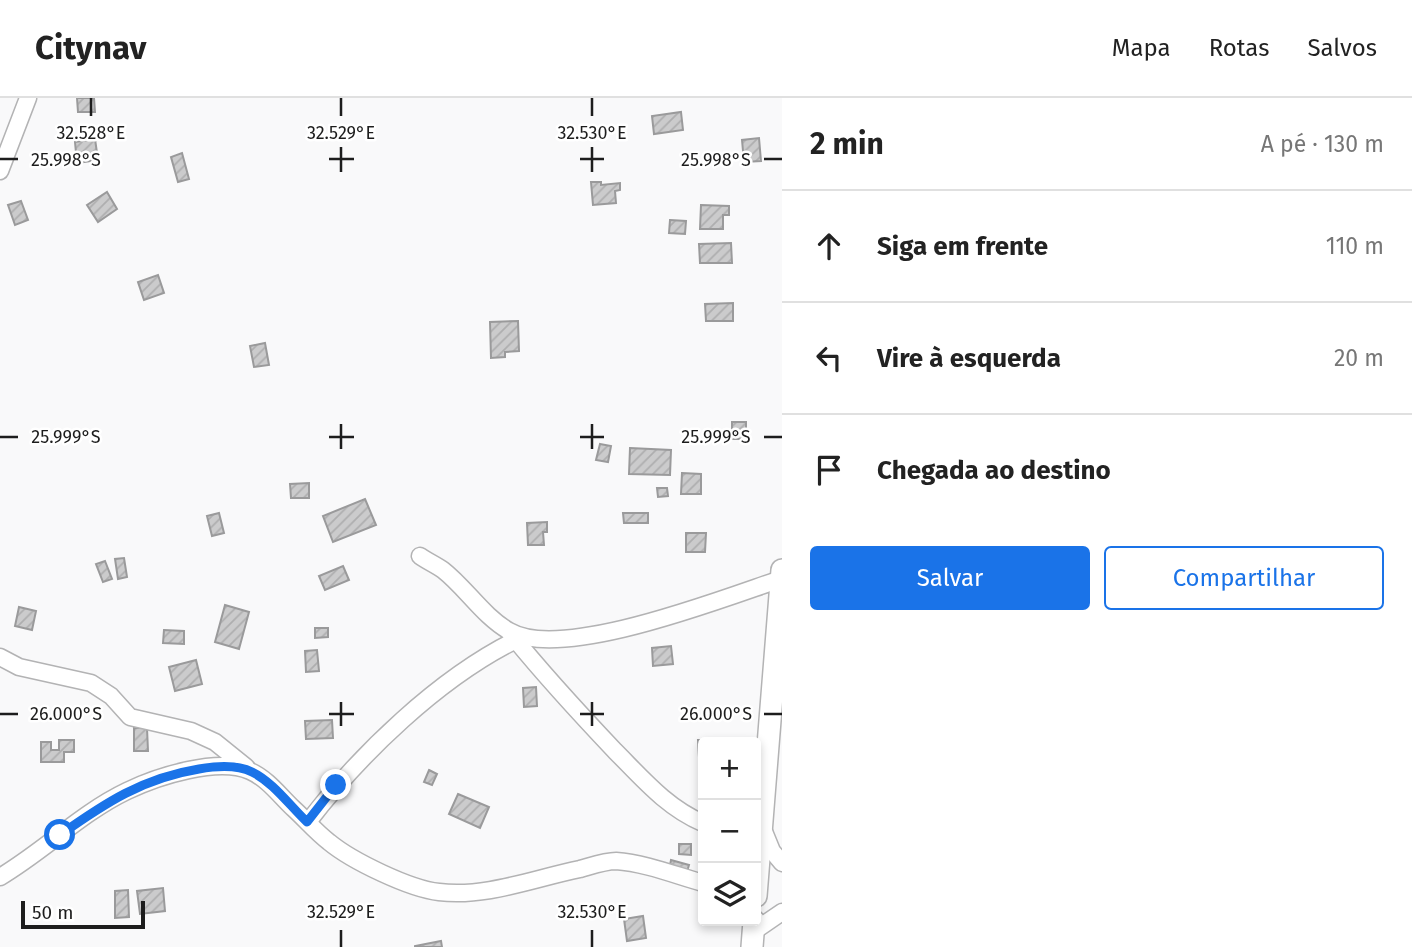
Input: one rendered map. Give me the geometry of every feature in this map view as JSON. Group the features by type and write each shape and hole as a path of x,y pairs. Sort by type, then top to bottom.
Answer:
{"street":[{"path":"0,171 28,98"},
{"path":"420,556 442,570 513,636 580,714 652,788 684,814 698,820"},
{"path":"761,801 782,570"},
{"path":"307,822 336,785 436,692 513,636 564,639 615,632 781,579"},
{"path":"0,657 19,667 91,683 111,695 130,717 191,731 215,742 268,782 328,842 352,858 403,881 436,892 457,893 501,888 613,861 657,869 698,881"},
{"path":"0,877 125,791 154,779 216,766 251,771"},
{"path":"761,838 782,863"},
{"path":"753,933 782,912"}],"building":[{"path":"77,98 94,98 95,112 78,112"},
{"path":"681,112 683,130 654,134 652,116"},
{"path":"759,138 761,161 744,162 742,140"},
{"path":"95,139 98,160 77,163 75,142"},
{"path":"182,153 189,179 178,182 171,157"},
{"path":"591,182 601,182 601,185 620,183 620,190 615,191 616,203 593,205"},
{"path":"107,192 117,209 98,222 87,205"},
{"path":"21,201 28,220 15,225 8,205"},
{"path":"701,205 729,206 729,215 723,215 723,229 700,229"},
{"path":"670,220 686,221 685,234 669,233"},
{"path":"731,243 732,263 700,263 699,244"},
{"path":"158,275 164,293 144,300 138,282"},
{"path":"733,303 733,321 706,321 705,304"},
{"path":"518,321 519,351 505,352 505,357 491,358 490,322"},
{"path":"265,343 269,365 254,367 250,346"},
{"path":"732,422 746,422 746,439 732,439"},
{"path":"600,444 611,446 608,462 596,460"},
{"path":"630,448 671,450 670,475 629,474"},
{"path":"682,473 701,474 701,494 681,494"},
{"path":"309,483 309,498 291,498 290,484"},
{"path":"657,488 667,488 668,496 658,497"},
{"path":"365,499 376,525 333,542 323,516"},
{"path":"219,513 224,533 212,536 207,516"},
{"path":"623,513 648,513 648,523 624,523"},
{"path":"547,522 547,532 543,532 544,545 528,545 527,523"},
{"path":"686,533 706,533 705,552 686,552"},
{"path":"124,558 127,577 118,579 115,559"},
{"path":"105,561 112,579 103,582 96,564"},
{"path":"343,566 349,580 325,590 319,576"},
{"path":"225,605 249,612 239,649 215,642"},
{"path":"19,607 36,611 32,630 15,626"},
{"path":"315,628 328,628 328,637 315,638"},
{"path":"164,630 184,631 184,644 163,643"},
{"path":"671,646 673,664 653,666 652,648"},
{"path":"317,650 319,671 306,672 305,651"},
{"path":"196,660 202,684 175,691 169,667"},
{"path":"536,687 537,706 524,707 523,688"},
{"path":"332,720 333,738 306,739 305,721"},
{"path":"134,728 147,728 148,751 134,751"},
{"path":"59,740 74,740 74,752 64,752 64,762 41,762 41,742 51,742 51,750 59,750"},
{"path":"429,770 437,774 432,785 424,782"},
{"path":"458,794 489,807 480,828 449,814"},
{"path":"679,844 691,844 691,855 679,854"},
{"path":"671,860 689,865 686,875 669,870"},
{"path":"163,888 165,911 140,914 137,891"},
{"path":"128,890 129,917 115,918 115,891"},
{"path":"643,916 646,938 627,941 624,919"},
{"path":"441,941 442,947 415,947 415,946"}],"route":[{"path":"60,835 125,791 154,779 193,770 216,766 251,771 268,782 307,822 336,785"}]}
